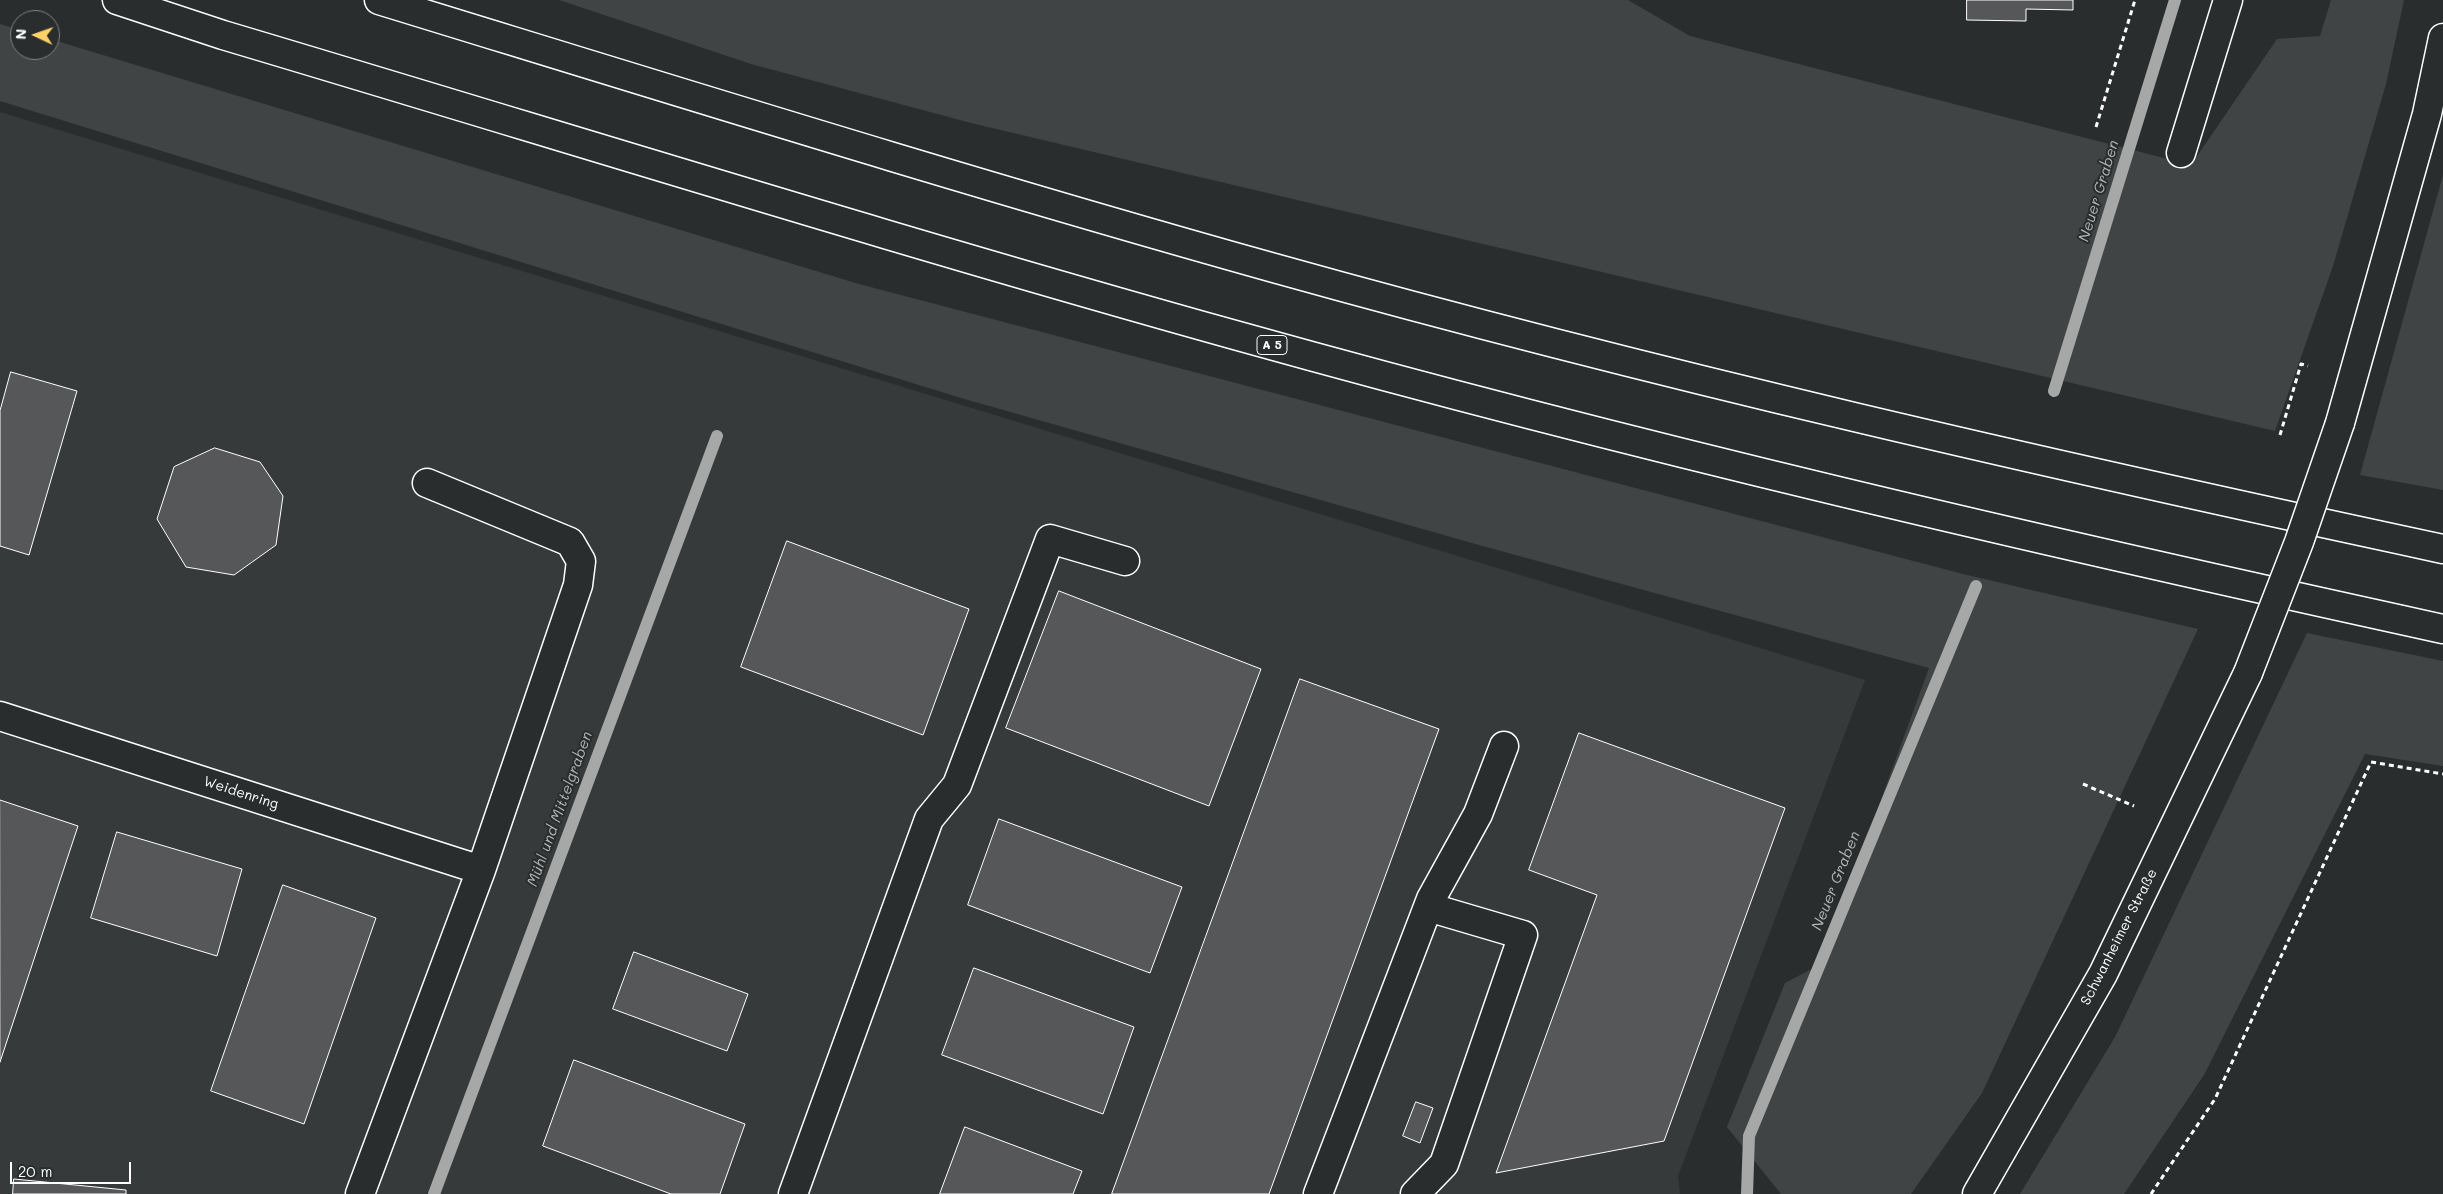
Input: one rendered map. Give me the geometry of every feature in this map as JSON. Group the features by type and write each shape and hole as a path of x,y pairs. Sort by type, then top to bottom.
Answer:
{"main road":[{"name":"A 5","path":"116,0 270,49 1252,340 1690,456 2111,557 2443,629"},
{"path":"378,0 918,166 1278,269 1697,380 2147,486 2443,549"},
{"path":"2181,153 2228,0"},
{"name":"Schwanheimer Straße","path":"1977,1194 2103,974 2248,673 2299,542 2340,423 2427,114 2443,38"},
{"path":"360,1194 481,870 578,585 581,561 570,542 427,484"},
{"path":"793,1194 929,819 957,785 1050,538 1125,561"},
{"name":"Weidenring","path":"0,716 481,870"},
{"path":"1318,1194 1428,907 1478,814 1504,746"},
{"path":"1415,1194 1444,1164 1523,935 1428,907"}],"path":[{"path":"2096,127 2135,0"},
{"path":"2280,435 2301,364 2308,366"},
{"path":"2151,1194 2215,1099 2371,762 2443,774"},
{"path":"2082,784 2134,806"}],"shaded area":[{"path":"559,0 1628,0 1690,36 2191,165 2277,39 2320,36 2331,0 2404,0 2386,84 2333,266 2275,431 971,123 751,64"},
{"path":"0,24 10,27 10,60 60,60 60,42 859,284 1963,574 2198,629 1982,1093 1911,1194 1781,1194 1727,1127 1785,983 1821,964 1929,668 1479,545 961,398 0,101"},
{"path":"0,112 1865,680 1678,1176 1680,1194 0,1194"},
{"path":"2443,175 2443,490 2360,475"},
{"path":"2307,633 2443,661 2443,766 2365,754 2204,1075 2124,1194 2020,1194 2115,1037"}],"building":[{"path":"1967,0 2073,0 2073,10 2026,9 2026,21 1967,20"},
{"path":"11,372 77,391 29,555 0,546 0,411"},
{"path":"215,448 260,462 283,496 276,545 234,575 186,567 157,519 174,467"},
{"path":"787,541 969,609 923,735 741,667"},
{"path":"1059,591 1261,669 1209,806 1006,728"},
{"path":"1300,679 1439,729 1269,1194 1112,1194"},
{"path":"1579,733 1785,808 1664,1141 1496,1173 1597,895 1529,870"},
{"path":"0,800 78,826 0,1062"},
{"path":"999,819 1182,887 1150,973 968,905"},
{"path":"117,832 242,869 217,956 91,918"},
{"path":"283,885 376,918 304,1124 211,1091"},
{"path":"634,952 748,994 727,1051 613,1009"},
{"path":"974,968 1134,1027 1103,1114 942,1055"},
{"path":"574,1060 745,1124 720,1194 671,1194 543,1146"},
{"path":"1416,1102 1433,1108 1420,1143 1403,1136"},
{"path":"965,1127 1082,1171 1073,1194 940,1194"},
{"path":"14,1179 126,1190 126,1194 13,1194"}],"waterway":[{"name":"Neuer Graben","path":"2054,391 2175,0"},
{"name":"Mühl und Mittelgraben","path":"434,1194 717,436"},
{"name":"Neuer Graben","path":"1747,1194 1749,1136 1976,586"}]}
